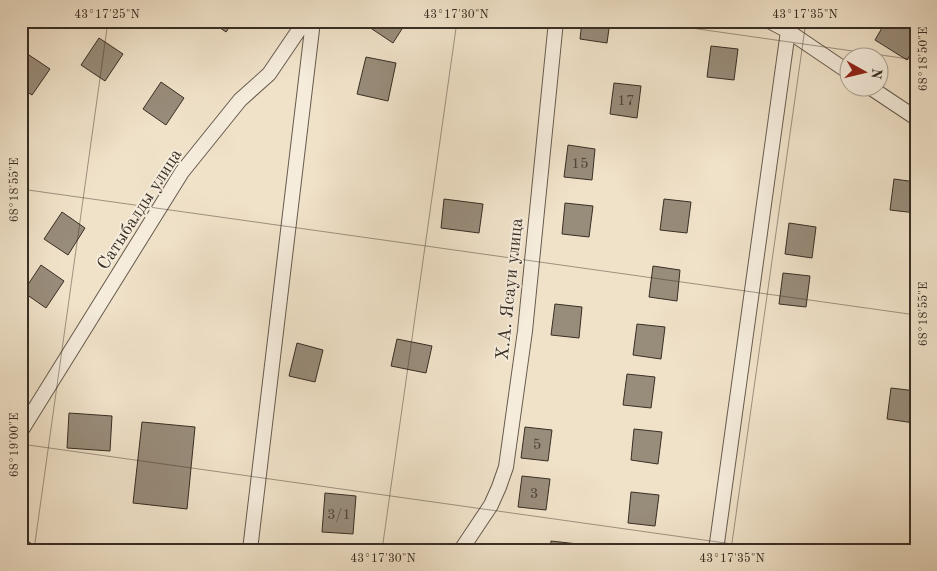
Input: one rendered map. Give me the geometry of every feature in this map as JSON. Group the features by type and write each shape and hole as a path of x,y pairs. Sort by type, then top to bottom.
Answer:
{"street":[{"name":"Сатыбалды улица","path":"21,431 182,172 240,100 269,74 305,21"},
{"path":"250,550 313,21"},
{"name":"Х.А. Ясауи улица","path":"461,550 491,505 506,467 525,331 556,21"},
{"path":"769,21 788,31 840,66"},
{"path":"716,550 788,31"},
{"path":"886,98 916,118"}],"building":[{"path":"210,21 234,21 226,32"},
{"path":"373,21 407,21 393,43 369,27"},
{"path":"582,21 610,21 607,43 580,39"},
{"path":"886,21 916,21 916,46 907,60 875,40"},
{"path":"99,38 123,54 105,81 81,65"},
{"path":"711,46 738,49 734,80 707,77"},
{"path":"26,53 50,69 32,95 21,88 21,60"},
{"path":"366,57 396,63 388,101 357,94"},
{"path":"161,82 184,98 166,125 143,109"},
{"path":"614,83 641,86 637,118 610,114"},
{"path":"568,145 595,149 592,180 564,177"},
{"path":"894,179 916,182 916,213 890,210"},
{"path":"444,199 483,204 479,233 441,228"},
{"path":"664,199 691,202 687,233 660,230"},
{"path":"565,203 593,206 589,237 562,234"},
{"path":"62,212 85,228 68,255 44,239"},
{"path":"789,223 816,227 812,258 785,254"},
{"path":"41,265 64,281 46,308 23,292"},
{"path":"653,266 680,270 677,301 649,297"},
{"path":"783,273 810,276 806,307 779,304"},
{"path":"555,304 582,307 579,338 551,335"},
{"path":"637,324 665,327 661,359 633,355"},
{"path":"397,339 432,346 426,373 391,366"},
{"path":"297,343 323,350 315,382 289,376"},
{"path":"627,374 655,377 651,408 623,405"},
{"path":"891,388 916,391 914,423 887,419"},
{"path":"69,413 112,416 110,451 67,448"},
{"path":"142,422 195,427 187,509 133,503"},
{"path":"525,427 552,430 548,461 521,458"},
{"path":"634,429 662,432 658,464 631,460"},
{"path":"522,476 550,479 546,510 518,507"},
{"path":"631,492 659,495 655,526 628,523"},
{"path":"325,493 356,496 353,534 322,532"},
{"path":"551,541 578,544 577,550 550,550"}]}
